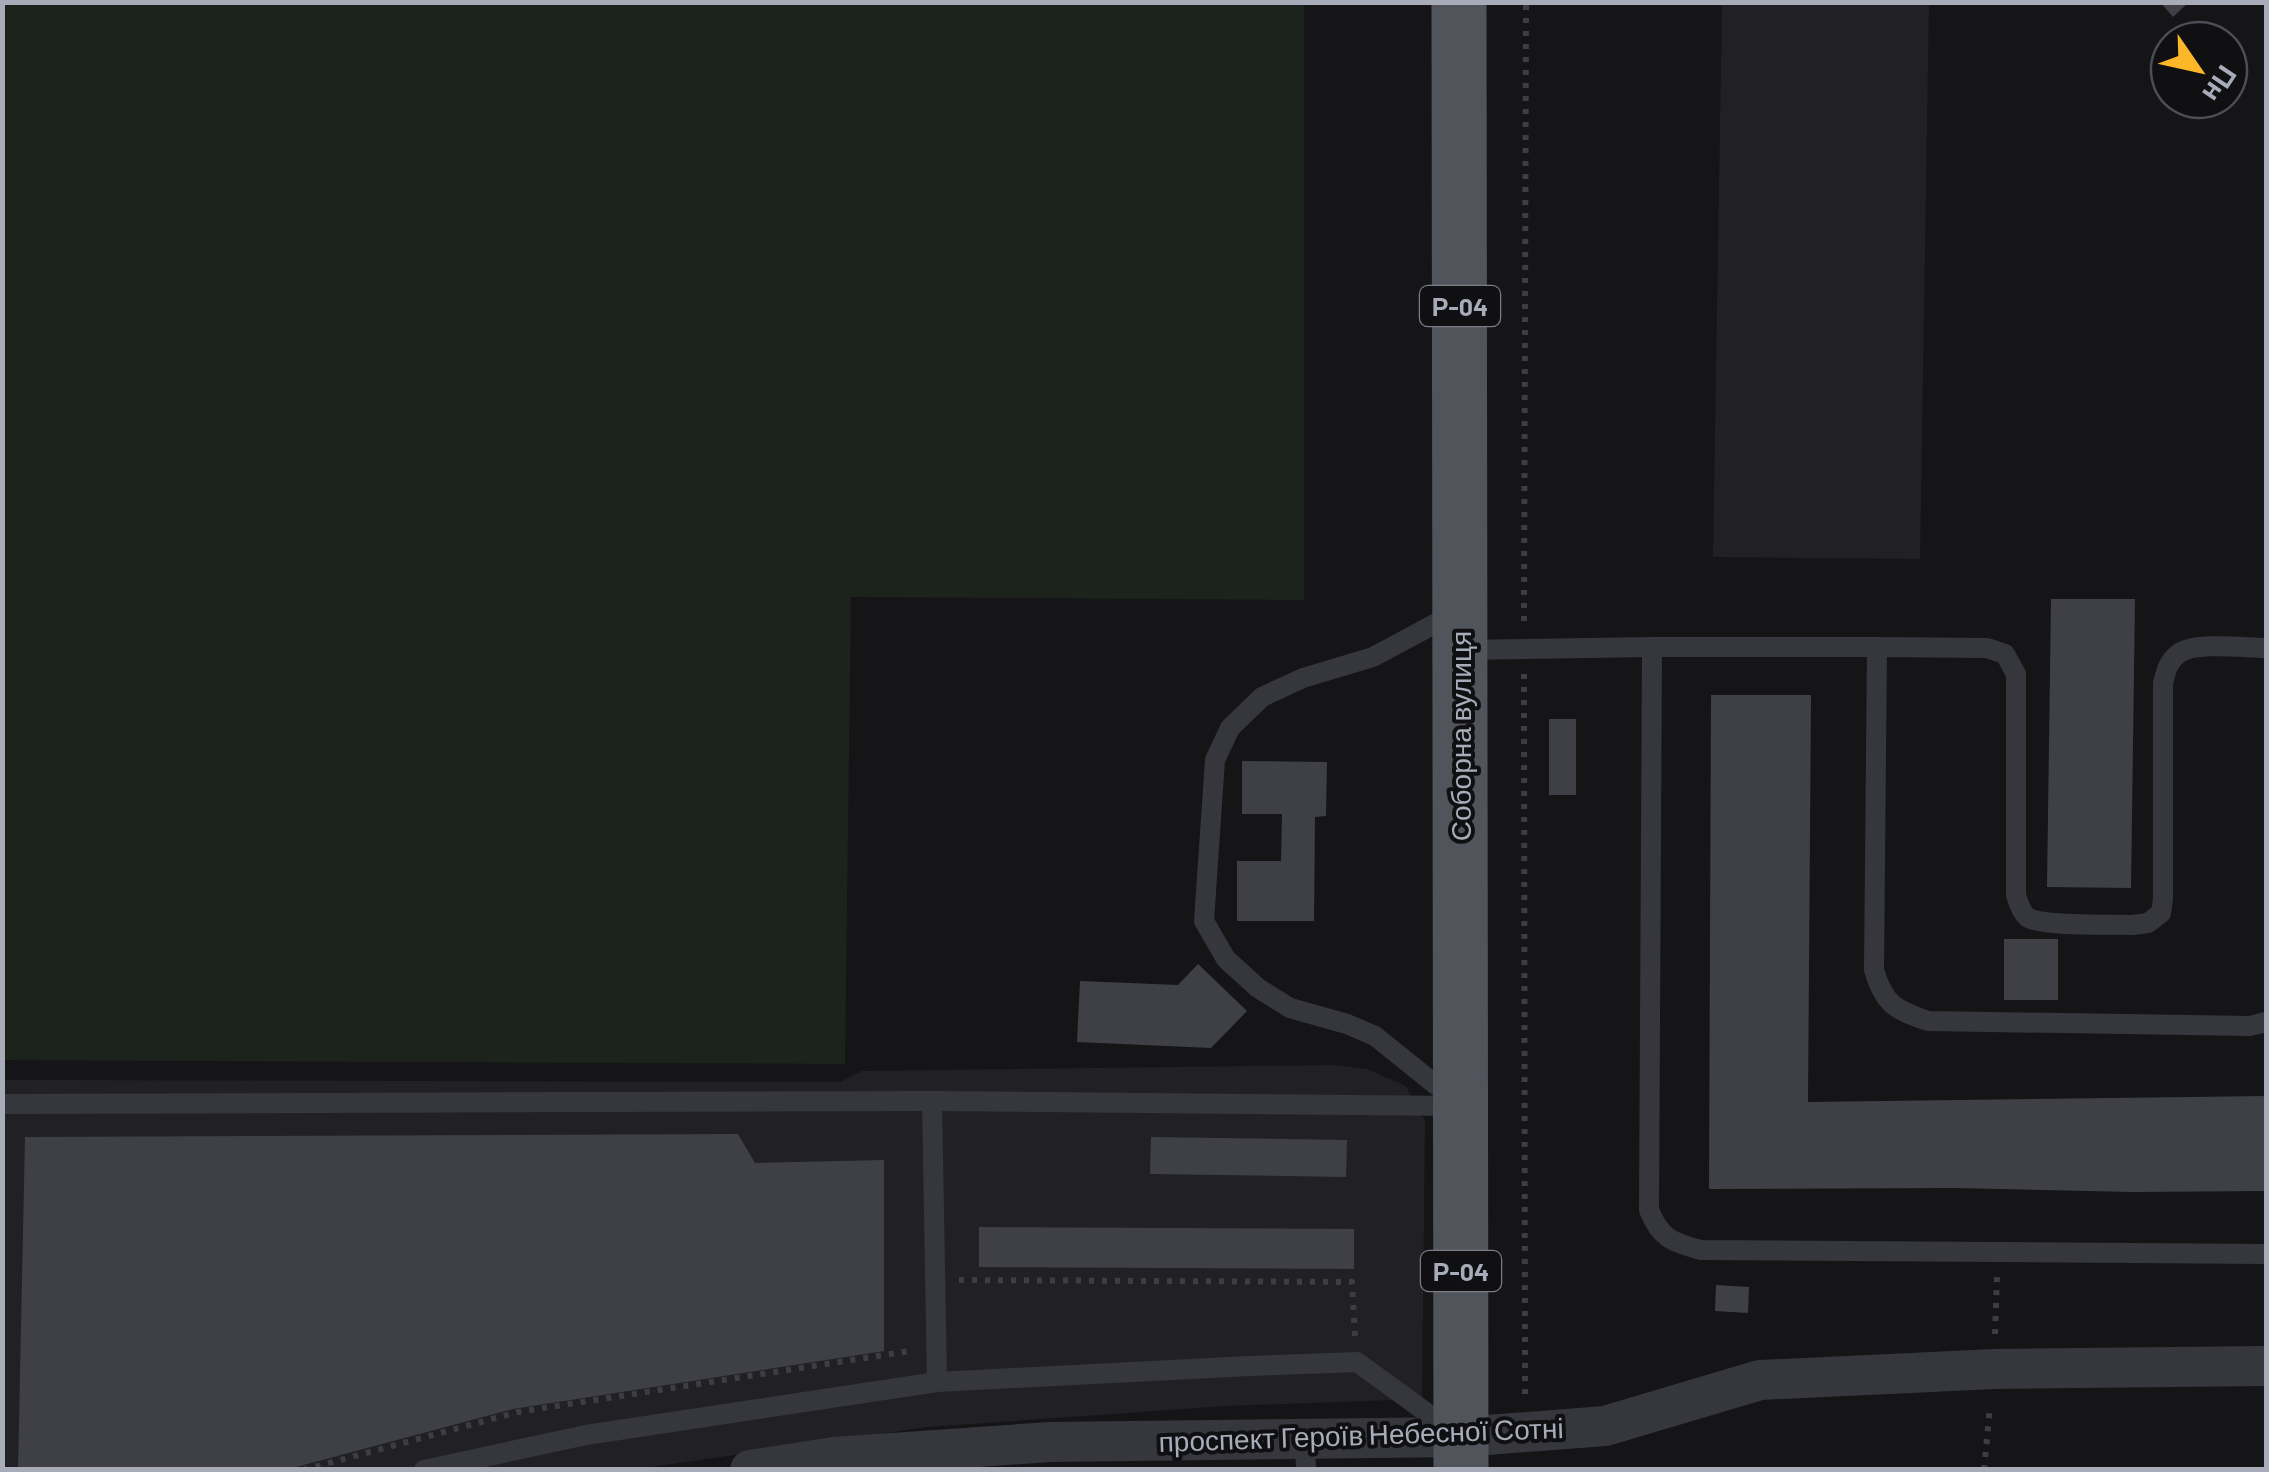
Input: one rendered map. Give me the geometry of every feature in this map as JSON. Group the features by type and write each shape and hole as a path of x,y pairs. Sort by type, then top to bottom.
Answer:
{"main road":[{"name":"Соборна вулиця","path":"1459,2 1461,1453"}],"street":[{"name":"проспект Героїв Небесної Сотні","path":"750,1470 834,1456 1050,1442 1306,1454 1461,1453 1526,1432 1604,1426 1760,1380 1994,1369 2266,1366"}],"lane":[{"path":"1461,1106 1375,1036 1290,1008 1258,988 1226,958 1204,921 1215,760 1230,728 1262,697 1303,678 1460,630 1524,649 1987,648 2005,654 2016,674 2016,896 2020,908 2028,918 2043,922 2134,925 2148,924 2161,913 2163,899 2164,683 2168,665 2181,651 2195,648 2266,648"},
{"path":"1652,646 1649,1210 1657,1230 1678,1244 1702,1250 2266,1254"},
{"path":"1877,647 1874,970 1880,991 1897,1010 1928,1021 2250,1026 2266,1022"},
{"path":"2,1104 932,1102 1461,1106"},
{"path":"932,1102 937,1382"},
{"path":"424,1470 586,1435 937,1382 1357,1362 1461,1453"}],"path":[{"path":"1526,2 1526,1432"},
{"path":"935,1280 1352,1282 1357,1362"}],"shaded area":[{"path":"3,2 1304,3 1304,600 851,597 845,1064 3,1060"},
{"path":"1722,3 1929,3 1920,559 1713,557"},
{"path":"1335,1065 1367,1069 1406,1086 1425,1121 1422,1399 1226,1406 928,1427 637,1469 3,1470 3,1080 840,1082 862,1071"}],"building":[{"path":"2160,2 2189,2 2173,17"},
{"path":"2051,599 2135,599 2131,888 2047,887"},
{"path":"1711,695 1811,695 1808,1102 2266,1096 2266,1191 1709,1189"},
{"path":"1549,719 1576,719 1576,795 1549,795"},
{"path":"1242,761 1327,762 1326,816 1315,817 1314,921 1237,921 1237,861 1281,861 1282,814 1242,814"},
{"path":"2004,939 2058,939 2058,1000 2004,1000"},
{"path":"1198,964 1247,1011 1211,1048 1077,1042 1080,981 1178,985"},
{"path":"738,1134 755,1163 884,1160 884,1351 513,1409 285,1470 18,1470 25,1137"},
{"path":"1151,1137 1347,1140 1346,1177 1150,1174"},
{"path":"979,1227 1354,1229 1354,1269 979,1267"},
{"path":"1716,1285 1749,1287 1748,1313 1715,1311"}]}
